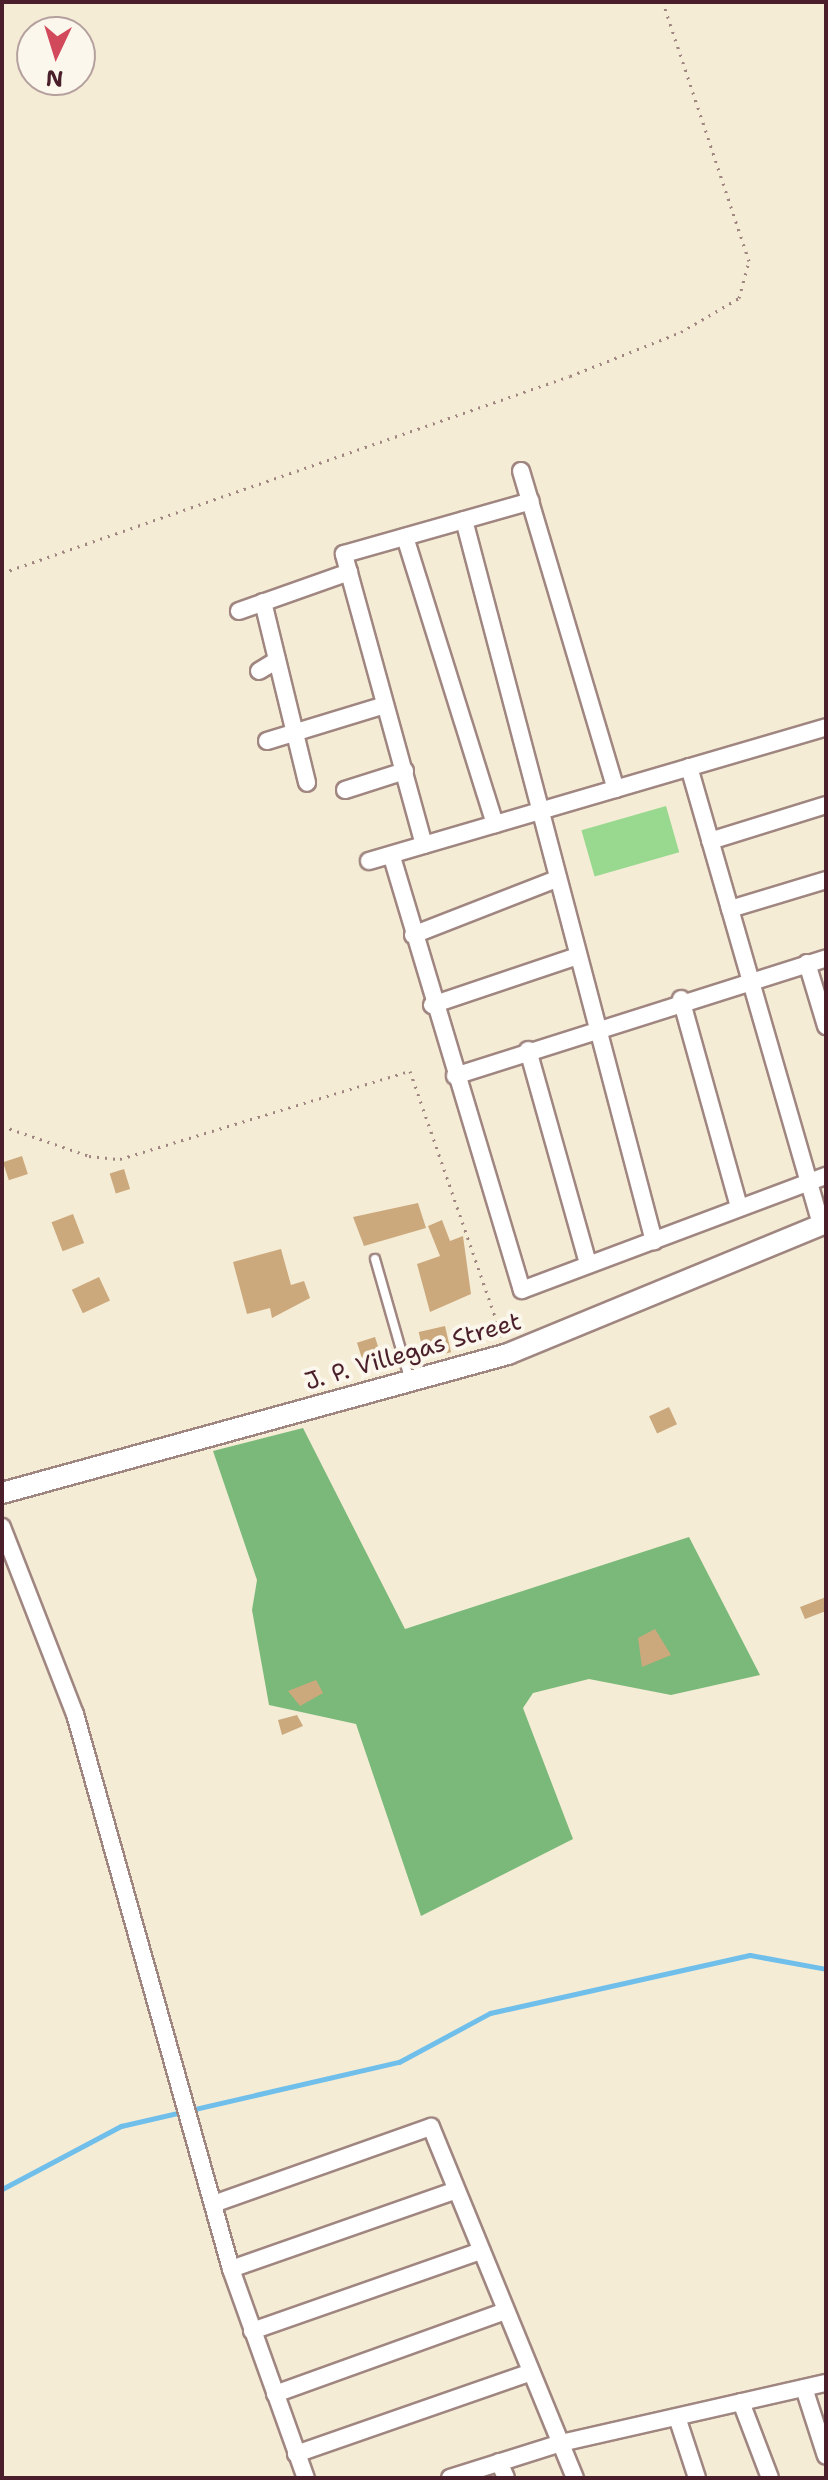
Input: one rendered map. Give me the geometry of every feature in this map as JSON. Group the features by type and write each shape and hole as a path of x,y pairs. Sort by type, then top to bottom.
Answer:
{"street":[{"path":"521,471 616,789"},
{"path":"424,845 344,554 531,501"},
{"path":"464,520 554,880 578,956 654,1241"},
{"path":"405,537 495,824"},
{"path":"239,611 349,572"},
{"path":"263,602 307,783"},
{"path":"259,671 277,660"},
{"path":"267,741 294,729 385,705"},
{"path":"369,861 392,857 826,727"},
{"path":"689,767 808,1180 824,1224"},
{"path":"345,790 405,771"},
{"path":"710,841 826,805"},
{"path":"392,857 432,1005 522,1290 808,1180 826,1176"},
{"path":"413,935 554,880"},
{"path":"730,909 826,880"},
{"path":"432,1005 578,956"},
{"path":"455,1076 749,977 826,958"},
{"path":"807,963 826,1026"},
{"path":"681,999 739,1207"},
{"path":"528,1050 588,1264"},
{"name":"J. P. Villegas Street","path":"2,1493 508,1354 824,1224"},
{"path":"2,1527 75,1714 195,2151 252,2331 306,2478"},
{"path":"213,2204 431,2127 575,2478"},
{"path":"231,2269 456,2190"},
{"path":"252,2331 481,2251"},
{"path":"275,2394 506,2311"},
{"path":"296,2454 531,2372"},
{"path":"450,2478 502,2470 561,2443 826,2383"},
{"path":"804,2388 826,2456"},
{"path":"741,2402 770,2478"},
{"path":"677,2417 697,2478"}],"lane":[{"path":"375,1259 410,1382"}],"path":[{"path":"2,573 570,376 681,332 739,298 749,261 663,2"},
{"path":"2,1126 89,1156 120,1159 410,1071 508,1354"}],"green space":[{"path":"666,806 679,852 595,876 581,830"},
{"path":"303,1428 405,1629 689,1537 760,1675 671,1695 589,1679 533,1693 523,1708 573,1839 421,1916 356,1724 269,1705 252,1610 257,1580 213,1451"}],"building":[{"path":"22,1156 28,1174 9,1180 3,1162"},
{"path":"124,1169 130,1189 116,1193 110,1173"},
{"path":"418,1203 426,1228 364,1246 353,1217"},
{"path":"73,1214 84,1243 63,1251 52,1222"},
{"path":"442,1220 450,1241 463,1236 471,1294 430,1312 417,1264 440,1256 428,1226"},
{"path":"281,1249 291,1285 304,1281 310,1298 272,1318 270,1308 247,1314 233,1262"},
{"path":"99,1277 110,1301 83,1313 72,1290"},
{"path":"445,1326 451,1352 425,1358 419,1332"},
{"path":"375,1337 380,1352 362,1358 357,1343"},
{"path":"669,1407 677,1424 657,1434 649,1416"},
{"path":"826,1597 826,1611 805,1619 800,1607"},
{"path":"655,1629 671,1655 642,1667 638,1638"},
{"path":"316,1680 323,1693 300,1706 288,1691"},
{"path":"297,1715 303,1726 282,1735 278,1720"}],"waterway":[{"path":"2,2189 121,2126 399,2062 490,2013 750,1955 826,1969"}]}
